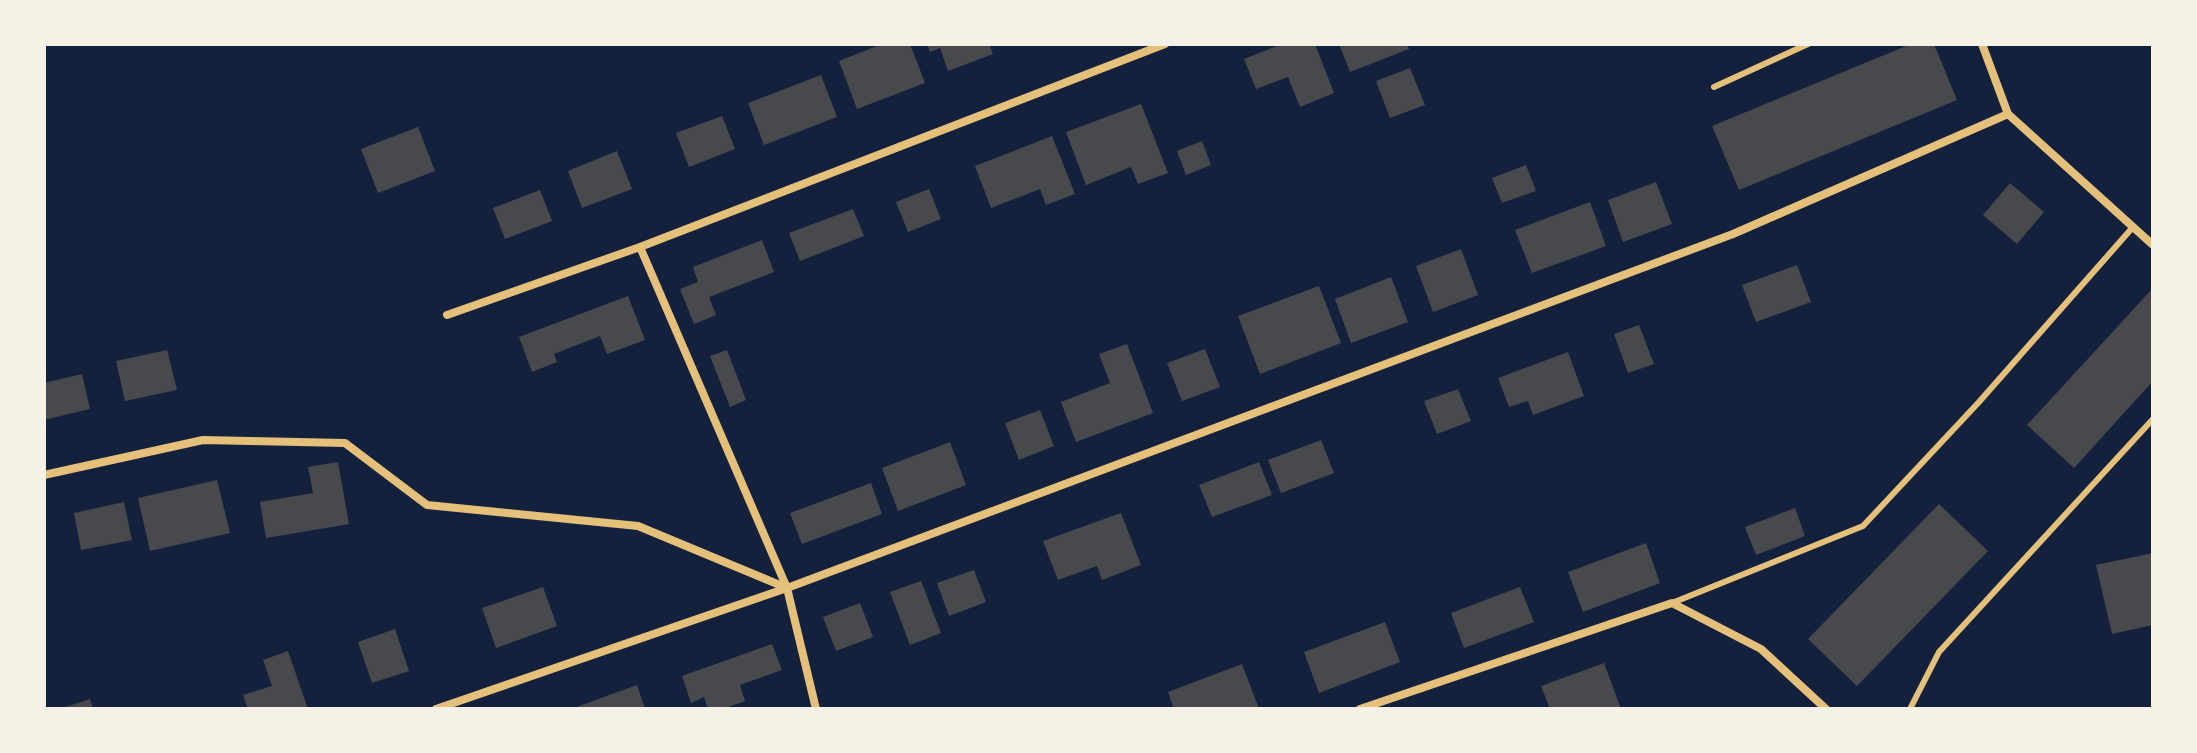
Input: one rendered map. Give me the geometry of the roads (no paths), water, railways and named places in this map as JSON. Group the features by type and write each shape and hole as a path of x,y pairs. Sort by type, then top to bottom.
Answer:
{"street":[{"path":"447,315 640,247 1165,44"},
{"path":"1982,44 2008,114 2153,245"},
{"path":"436,709 787,588 1733,234 2008,114"},
{"path":"640,247 787,588 816,709"},
{"path":"44,475 203,440 345,443 427,505 638,526 787,588"},
{"path":"1360,709 1672,603 1761,649 1826,709"}],"lane":[{"path":"1714,87 1808,44"},
{"path":"1672,603 1863,526 1979,402 2133,227"},
{"path":"1910,709 1939,652 2153,419"}]}
